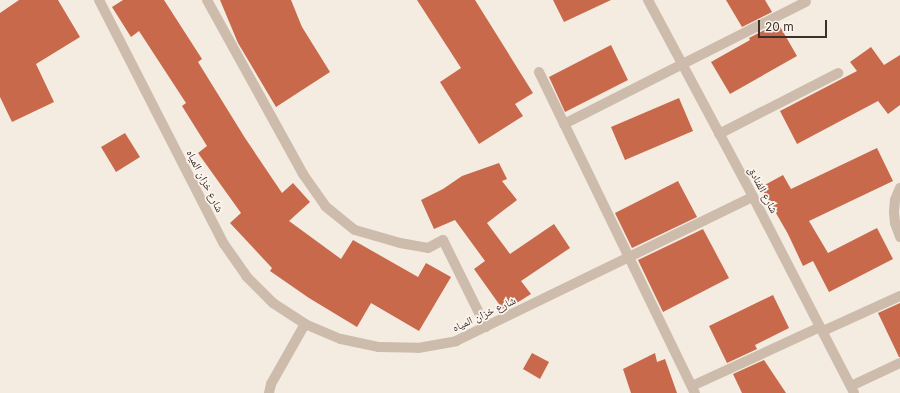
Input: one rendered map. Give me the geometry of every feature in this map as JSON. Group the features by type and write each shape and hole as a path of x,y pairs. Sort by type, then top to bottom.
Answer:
{"street":[{"name":"شارع خزان المياه","path":"99,0 224,244 246,276 273,303 305,324 341,339 379,347 418,348 456,341 753,197"},
{"path":"207,0 253,87 303,174 325,206 355,230 400,243 428,248 444,240 486,327"},
{"name":"شارع الفنادق","path":"648,0 822,329 851,390"},
{"path":"564,124 682,66 806,2"},
{"path":"539,72 693,390 822,329 900,296"},
{"path":"719,134 838,72"},
{"path":"900,188 895,200 894,212 895,223 900,237"},
{"path":"270,393 271,384 305,324"},
{"path":"851,390 900,364"}],"building":[{"path":"19,0 58,0 80,37 36,64 54,102 12,122 0,97 0,13"},
{"path":"123,0 164,0 202,59 198,62 245,138 282,193 293,183 310,202 289,221 341,259 353,240 418,277 426,263 451,277 419,331 371,303 357,327 309,298 270,271 272,268 230,223 241,213 198,153 207,146 182,106 186,103 139,31 131,37 112,7"},
{"path":"220,0 291,0 302,27 330,72 276,107 238,43"},
{"path":"417,0 475,0 533,93 515,104 523,116 479,144 440,82 461,68"},
{"path":"553,0 611,0 564,22"},
{"path":"726,0 765,0 772,12 742,27"},
{"path":"778,23 797,56 730,94 711,62 750,40 749,38"},
{"path":"611,45 628,80 565,112 549,77"},
{"path":"871,47 884,65 900,55 900,105 888,114 878,101 797,144 780,111 857,71 850,62"},
{"path":"679,98 693,131 625,160 611,127"},
{"path":"125,133 140,157 116,172 101,147"},
{"path":"877,148 893,181 809,221 828,253 877,228 893,259 829,292 813,261 803,266 788,234 761,187 783,175 791,189"},
{"path":"499,163 507,179 502,181 517,200 487,223 510,254 554,224 570,248 521,281 531,294 504,311 474,269 485,261 455,220 434,229 421,200 443,189 462,176"},
{"path":"678,181 697,217 632,248 615,213"},
{"path":"703,229 729,278 663,312 638,260"},
{"path":"773,295 789,328 755,345 757,349 727,363 709,326"},
{"path":"900,303 900,357 899,357 878,313"},
{"path":"532,353 549,362 540,379 523,369"},
{"path":"655,353 657,362 665,359 677,393 631,393 623,369"},
{"path":"764,360 786,393 742,393 733,374"}]}
